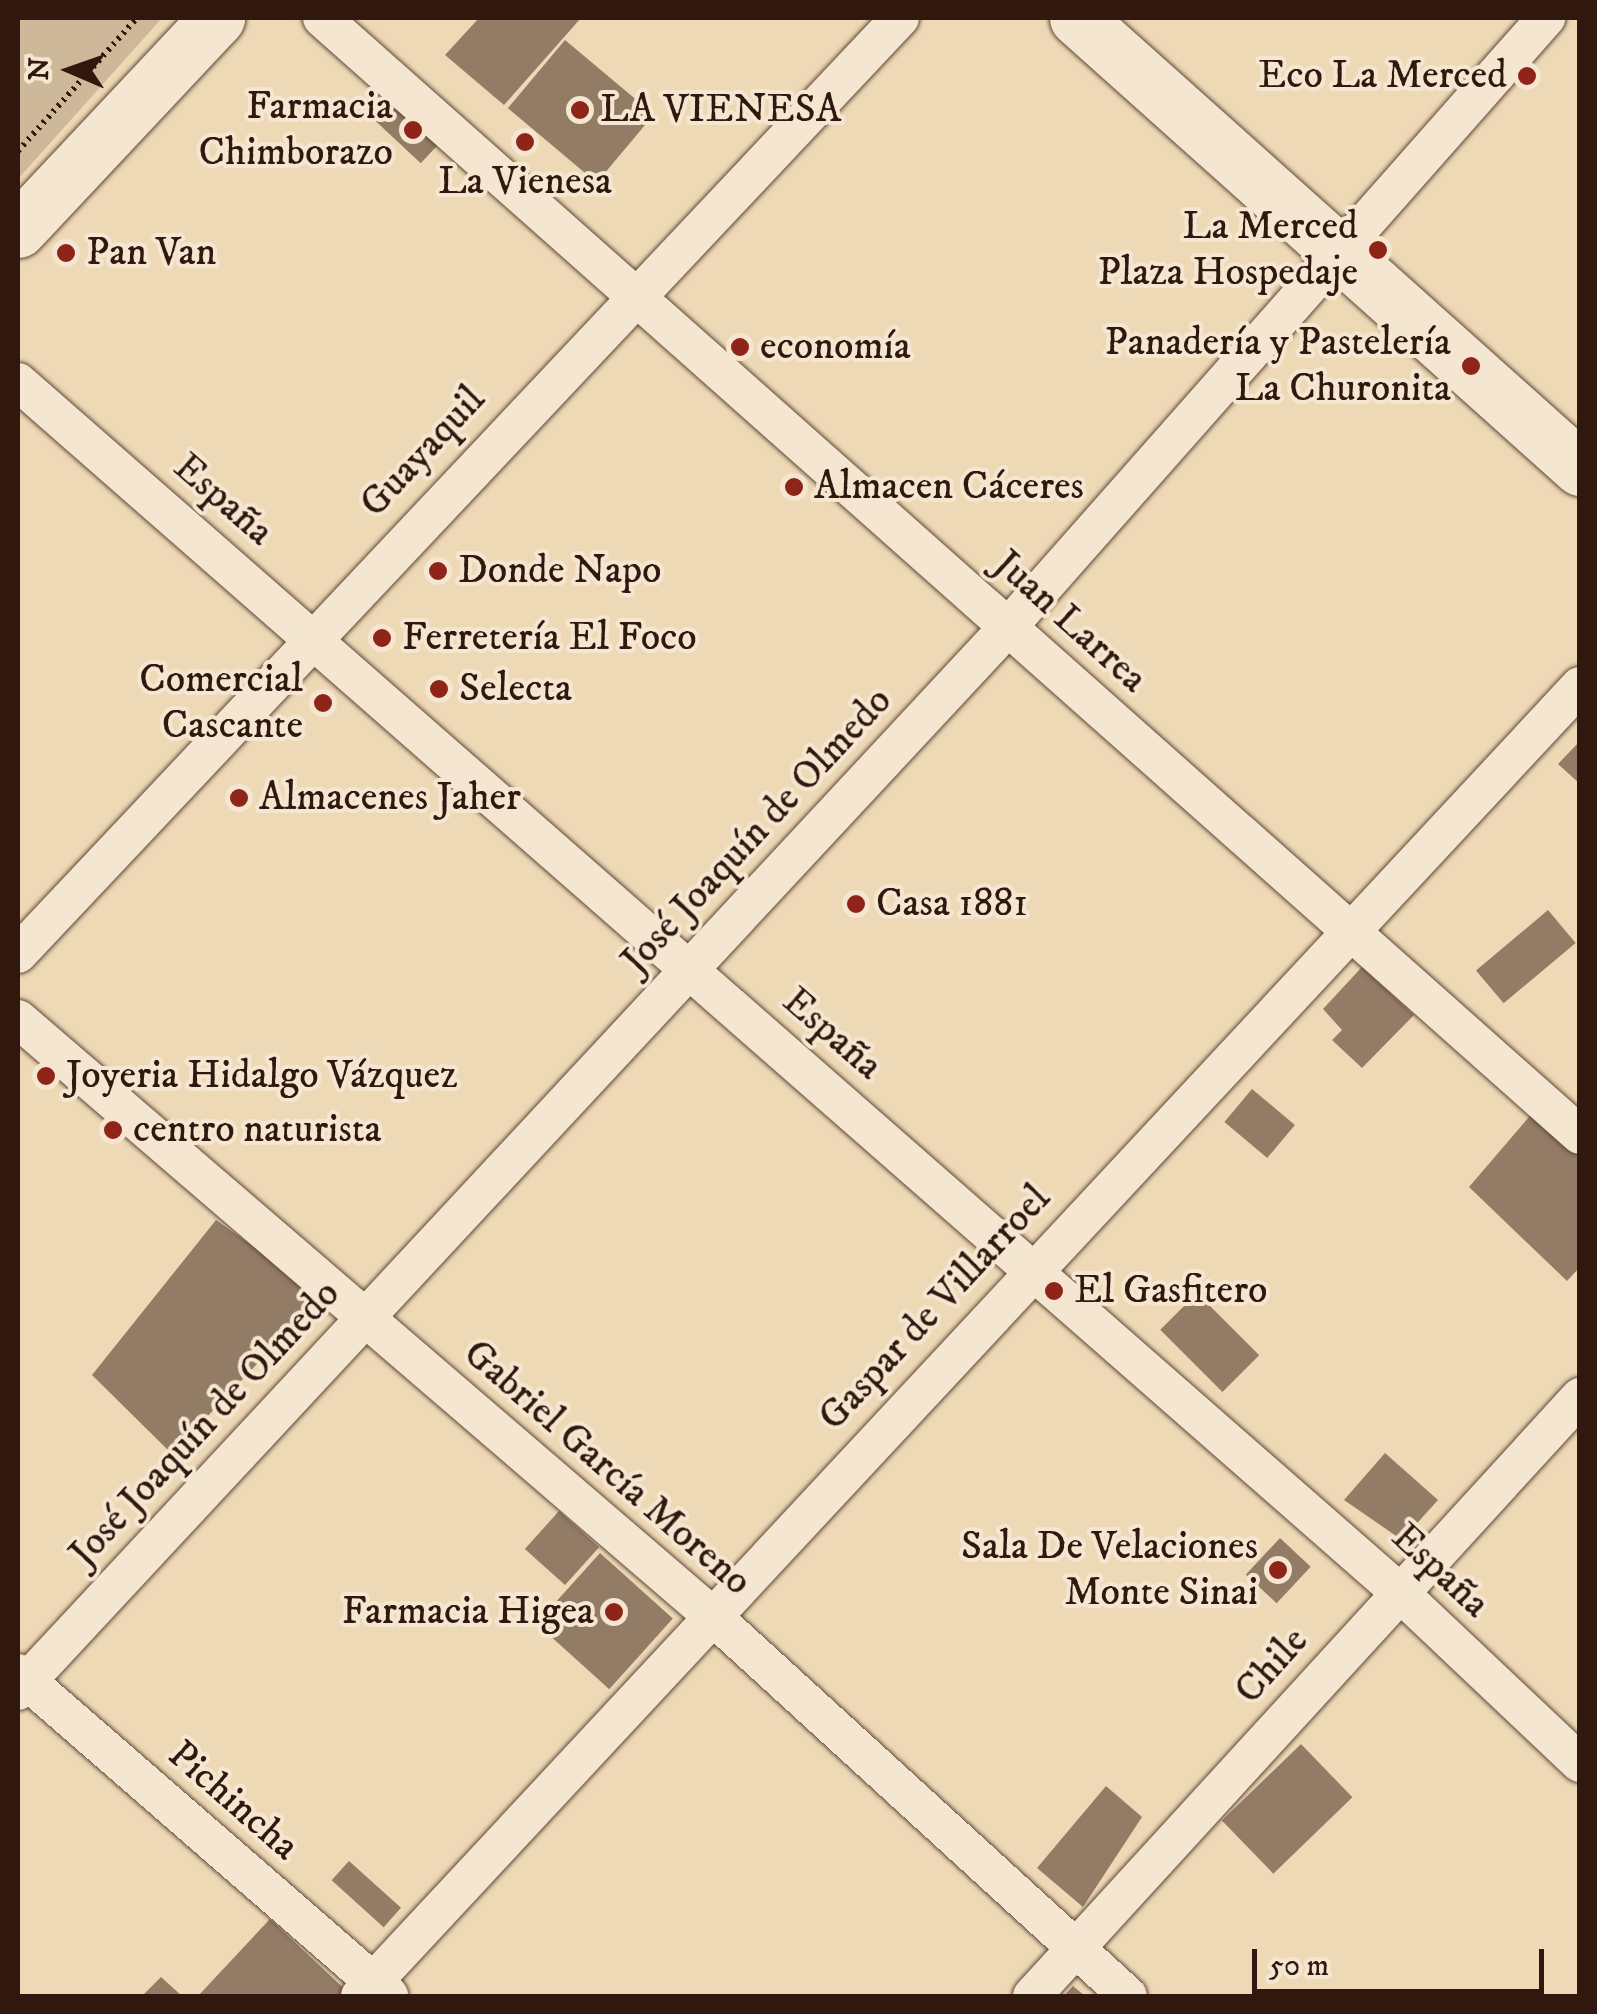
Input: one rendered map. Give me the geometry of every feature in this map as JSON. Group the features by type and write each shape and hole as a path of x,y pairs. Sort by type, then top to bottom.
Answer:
{"street":[{"path":"18,230 216,18"},
{"name":"Juan Larrea","path":"322,18 1580,1135"},
{"name":"Guayaquil","path":"18,954 634,292 900,18"},
{"path":"1076,18 1580,468"},
{"name":"José Joaquín de Olmedo","path":"21,1682 1008,627 1334,249 1546,18"},
{"name":"España","path":"18,382 1400,1592 1580,1763"},
{"name":"Gaspar de Villarroel","path":"374,1992 710,1614 1580,686"},
{"name":"Gabriel García Moreno","path":"18,1018 710,1614 1128,1996"},
{"name":"Chile","path":"1032,1996 1580,1397"},
{"name":"Pichincha","path":"21,1682 374,1992"}],"path":[{"path":"18,151 137,18"}],"shaded area":[{"path":"18,18 162,18 18,179"}],"building":[{"path":"479,18 581,18 504,105 445,55"},
{"name":"LA VIENESA","path":"565,40 654,115 597,183 508,108"},
{"path":"392,90 444,138 421,163 369,115"},
{"path":"1580,741 1580,784 1558,764"},
{"path":"1548,910 1576,943 1504,1003 1476,970"},
{"path":"1362,967 1414,1015 1362,1068 1332,1040 1342,1030 1323,1009"},
{"path":"1252,1089 1295,1125 1267,1158 1224,1122"},
{"path":"1535,1110 1580,1149 1580,1267 1567,1281 1469,1187"},
{"path":"216,1220 322,1295 172,1454 92,1375"},
{"path":"1197,1293 1259,1355 1222,1392 1160,1330"},
{"path":"1385,1453 1438,1500 1402,1540 1344,1500"},
{"path":"559,1511 599,1547 565,1585 525,1549"},
{"name":"Sala De Velaciones Monte Sinai","path":"1280,1538 1311,1567 1277,1603 1246,1575"},
{"path":"600,1553 673,1619 609,1689 536,1624"},
{"path":"1301,1744 1352,1797 1273,1874 1222,1820"},
{"path":"1106,1786 1142,1817 1083,1907 1037,1868"},
{"path":"349,1861 401,1908 384,1927 332,1880"},
{"path":"270,1919 352,1996 198,1996"},
{"path":"161,1977 182,1996 142,1996"},
{"path":"1073,1986 1085,1996 1064,1996"}],"place":[{"name":"Eco La Merced","path":"1527,76"},
{"name":"LA VIENESA","path":"580,110"},
{"name":"Farmacia Chimborazo","path":"413,130"},
{"name":"La Vienesa","path":"525,142"},
{"name":"La Merced Plaza Hospedaje","path":"1378,250"},
{"name":"Pan Van","path":"66,253"},
{"name":"economía","path":"740,347"},
{"name":"Panadería y Pastelería La Churonita","path":"1471,366"},
{"name":"Almacen Cáceres","path":"794,487"},
{"name":"Donde Napo","path":"438,571"},
{"name":"Ferretería El Foco","path":"382,638"},
{"name":"Selecta","path":"439,689"},
{"name":"Comercial Cascante","path":"323,703"},
{"name":"Almacenes Jaher","path":"239,798"},
{"name":"Casa 1881","path":"856,904"},
{"name":"Joyeria Hidalgo Vázquez","path":"46,1076"},
{"name":"centro naturista","path":"113,1130"},
{"name":"El Gasfitero","path":"1054,1291"},
{"name":"Sala De Velaciones Monte Sinai","path":"1278,1570"},
{"name":"Farmacia Higea","path":"614,1612"}]}
